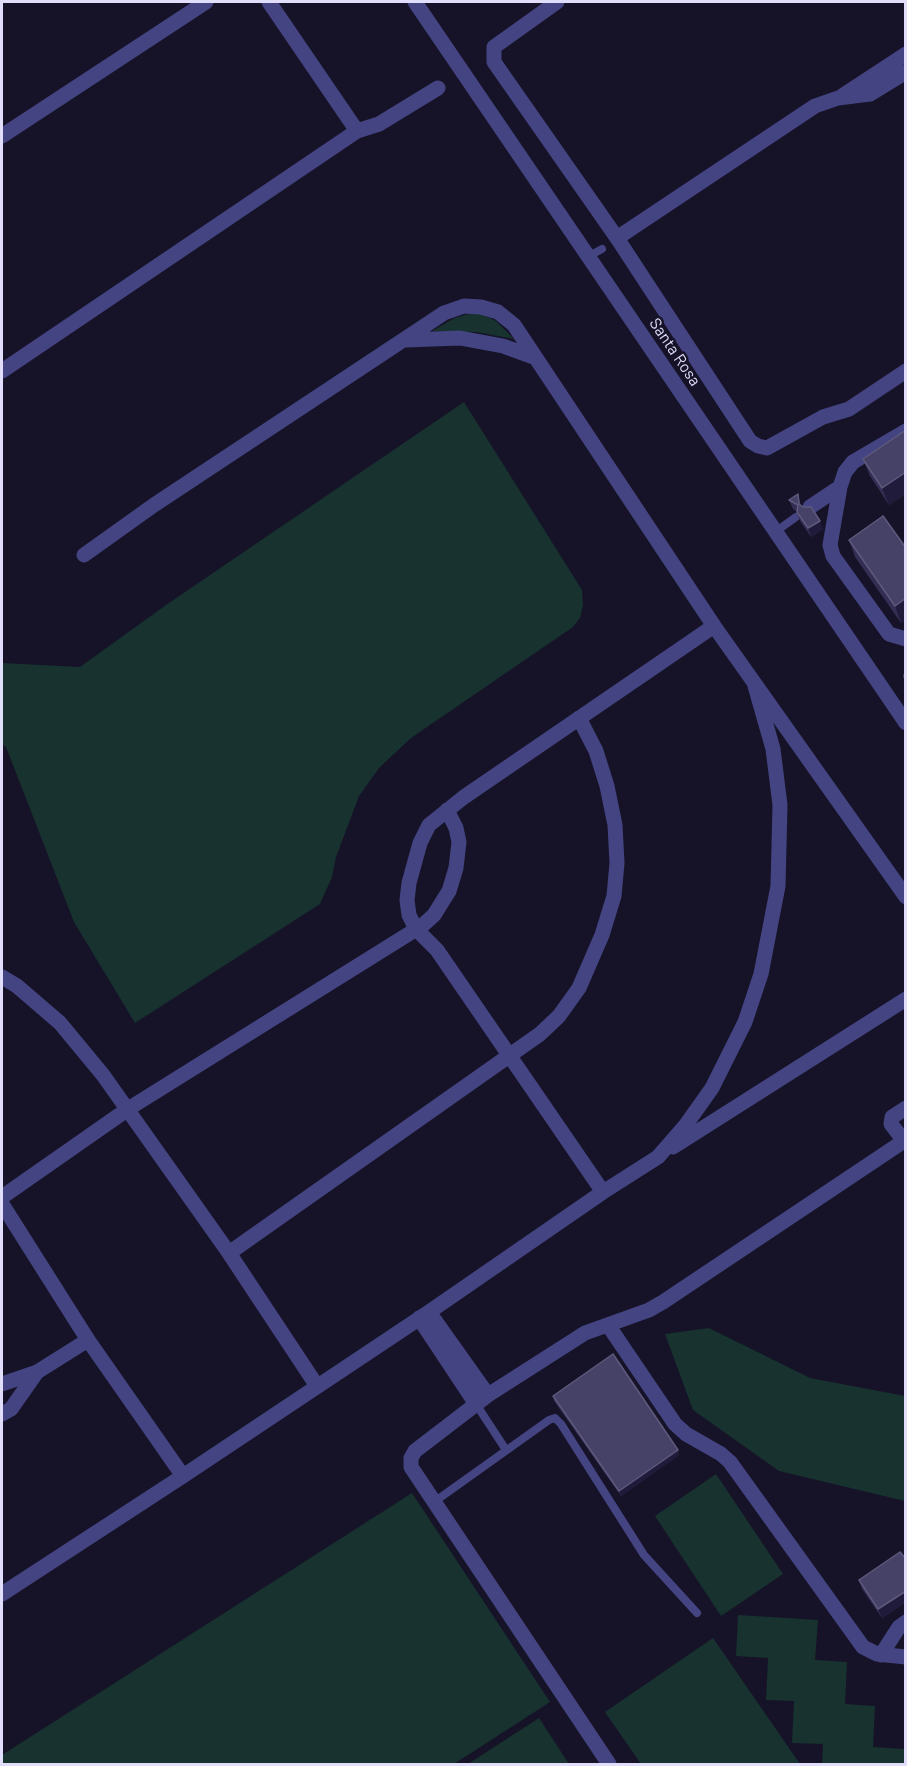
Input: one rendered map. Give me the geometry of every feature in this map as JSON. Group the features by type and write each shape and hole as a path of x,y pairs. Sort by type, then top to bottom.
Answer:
{"street":[{"path":"2,136 206,2"},
{"path":"269,2 357,131"},
{"name":"Santa Rosa","path":"415,2 595,253 775,532 906,723"},
{"path":"557,2 494,47 494,62 617,238 750,441 767,448 823,417 849,409 906,371"},
{"path":"840,98 906,54"},
{"path":"617,238 815,106 840,98 870,94 906,72"},
{"path":"2,371 357,131 379,124 438,88"},
{"path":"84,555 154,505 444,313 464,306 481,307 498,312 514,325 755,686 906,897"},
{"path":"403,340 460,338 503,346 536,358"},
{"path":"906,431 854,462 845,472 830,546 833,556 889,633 906,639"},
{"path":"810,507 840,488"},
{"path":"603,1191 431,943 416,929 409,915 407,900 413,862 429,825 447,810 714,626"},
{"path":"658,1157 685,1126 712,1088 728,1059 748,1013 761,974 770,934 778,886 780,805 773,749 755,686"},
{"path":"229,1252 540,1034 558,1016 579,988 602,935 614,896 617,863 615,825 608,786 596,751 579,718"},
{"path":"2,1197 128,1109 416,929 434,915 449,891 456,868 459,842 456,828 447,810"},
{"path":"2,977 60,1023 128,1109 229,1252 317,1386"},
{"path":"2,1594 424,1315 603,1191 906,999"},
{"path":"609,1764 411,1467 411,1458 416,1451 482,1400 585,1333 649,1310 663,1302 905,1142 891,1124 892,1117 906,1108"},
{"path":"2,1204 88,1340 183,1476"},
{"path":"424,1315 482,1400"},
{"path":"608,1325 675,1424 686,1434 721,1454 730,1462 863,1647 881,1655 906,1657"},
{"path":"2,1384 37,1372 88,1340"},
{"path":"2,1414 11,1409 37,1372"},
{"path":"881,1655 899,1627 906,1622"}],"lane":[{"path":"775,532 796,517"},
{"path":"482,1400 506,1450"},
{"path":"434,1502 555,1418 644,1555 697,1613"}],"green space":[{"path":"468,314 482,314 496,321 514,339 476,332 432,331 455,318"},
{"path":"464,402 582,590 583,605 580,618 573,627 411,738 379,768 359,796 336,857 332,877 320,904 135,1023 74,922 6,747 2,744 2,663 80,667 166,605"},
{"path":"709,1328 810,1378 905,1396 905,1501 779,1471 693,1410 665,1334"},
{"path":"716,1474 783,1574 721,1616 655,1516"},
{"path":"412,1493 550,1702 454,1764 2,1764 2,1755"},
{"path":"738,1615 818,1620 815,1660 847,1662 845,1704 875,1706 873,1747 905,1749 904,1764 822,1764 823,1744 792,1743 794,1701 766,1700 768,1658 736,1656"},
{"path":"713,1638 800,1764 641,1764 605,1712"},
{"path":"539,1718 569,1764 468,1764"}],"building":[{"path":"906,430 906,472 882,488 863,459"},
{"path":"798,494 799,504 803,507 811,507 820,521 808,528 797,512 798,505 789,500"},
{"path":"883,516 906,548 906,598 895,606 849,540"},
{"path":"613,1354 678,1450 619,1491 553,1396"},
{"path":"900,1552 906,1559 906,1591 878,1609 859,1580"}]}
